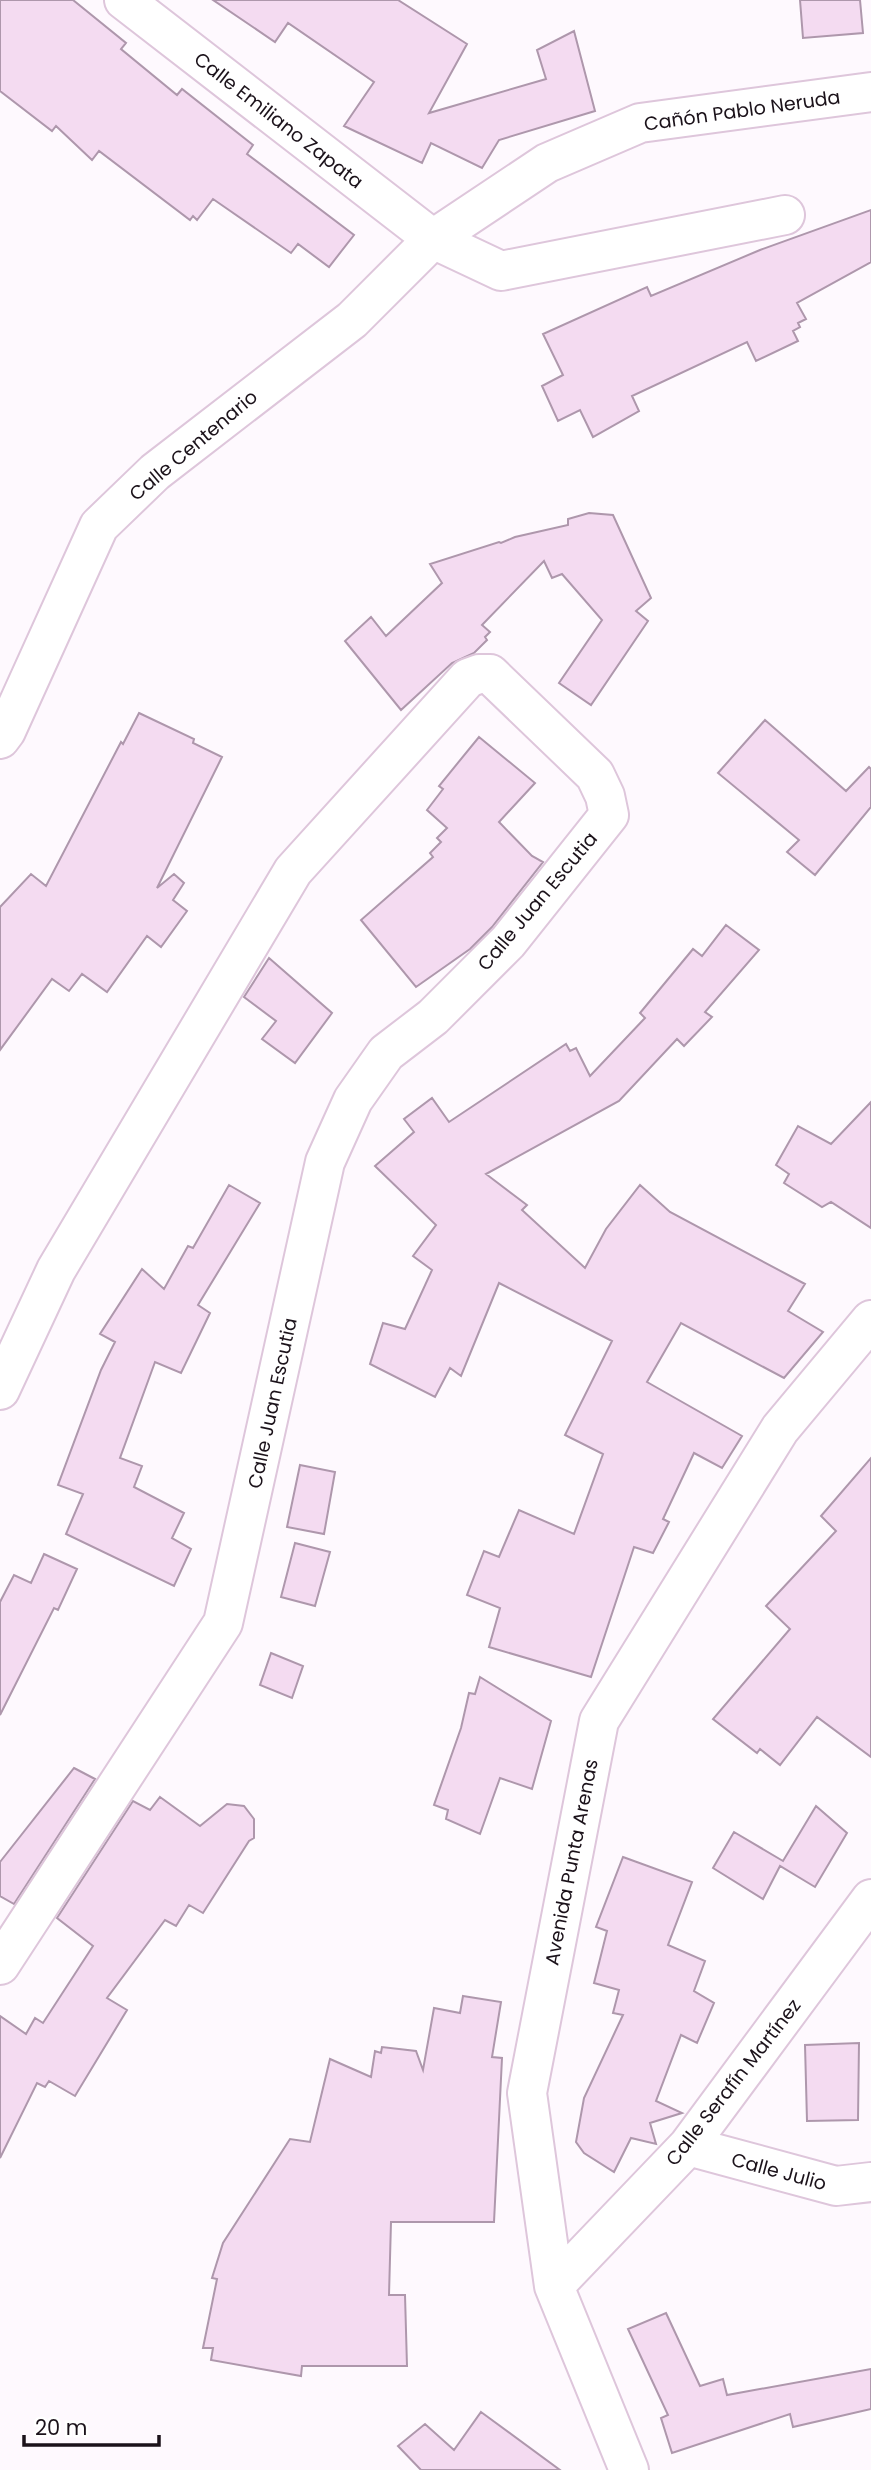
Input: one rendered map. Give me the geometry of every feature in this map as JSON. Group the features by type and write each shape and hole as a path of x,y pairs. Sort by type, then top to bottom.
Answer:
{"street":[{"name":"Calle Emiliano Zapata","path":"124,0 433,239 501,271 785,215"},
{"name":"Cañón Pablo Neruda","path":"433,239 547,163 640,123 871,92"},
{"name":"Calle Centenario","path":"2,732 99,526 155,472 352,320 433,239"},
{"name":"Calle Juan Escutia","path":"0,1390 57,1270 293,871 468,678 490,674 595,775 605,796 609,815 508,942 433,1017 386,1053 353,1100 325,1162 223,1623 0,1965"},
{"name":"Avenida Punta Arenas","path":"629,2470 554,2286 527,2093 598,1721 780,1429 871,1320"},
{"name":"Calle Serafín Martínez","path":"554,2286 688,2146 871,1899"},
{"name":"Calle Julio","path":"688,2146 836,2186 871,2182"}],"building":[{"path":"0,0 73,0 126,43 121,49 177,95 182,89 253,145 247,154 354,235 329,267 298,244 291,253 213,199 197,220 193,216 190,220 99,151 92,160 56,126 52,131 0,91"},
{"path":"213,0 398,0 467,44 429,113 546,79 537,50 574,31 595,111 499,140 482,168 431,143 422,163 344,126 374,82 288,23 275,42"},
{"path":"800,0 860,0 863,33 803,38"},
{"path":"871,210 871,262 797,303 806,319 798,323 800,327 793,331 798,341 756,361 747,342 632,396 639,411 593,437 580,410 558,421 542,386 563,375 543,334 647,287 651,296 760,250"},
{"path":"589,513 613,515 651,598 636,611 648,621 591,705 559,683 602,620 562,574 552,578 544,561 482,625 490,632 485,637 487,640 474,653 452,663 401,710 345,641 371,617 386,636 442,583 430,564 515,537 568,525 568,519"},
{"path":"139,713 194,739 193,743 222,757 157,888 174,874 184,883 173,900 187,911 161,947 147,936 107,992 82,974 69,991 52,979 0,1050 0,907 31,874 46,886 121,742 123,744"},
{"path":"765,720 846,791 869,767 871,769 871,807 815,875 787,852 799,840 718,773"},
{"path":"479,737 535,783 499,822 532,856 543,862 492,927 470,949 416,987 361,920 433,857 430,853 441,842 437,838 447,828 427,810 443,789 439,786"},
{"path":"726,925 759,950 705,1012 712,1017 684,1046 677,1039 619,1101 486,1174 527,1205 522,1210 585,1268 606,1229 640,1185 670,1212 805,1284 788,1311 823,1332 784,1378 681,1323 647,1382 742,1436 722,1468 694,1453 663,1519 669,1522 653,1553 634,1547 591,1677 489,1647 500,1608 467,1595 484,1551 499,1557 519,1510 574,1534 603,1454 565,1435 612,1341 499,1283 461,1376 450,1368 435,1397 370,1364 383,1323 405,1329 432,1270 413,1256 436,1225 375,1166 414,1132 404,1119 432,1098 449,1122 566,1044 570,1051 576,1048 590,1076 645,1018 640,1013 693,949 702,956"},
{"path":"269,958 332,1013 295,1063 262,1039 276,1021 244,997"},
{"path":"871,1102 871,1228 831,1202 822,1207 784,1183 789,1174 776,1165 798,1126 831,1144"},
{"path":"229,1185 260,1203 198,1305 210,1313 181,1373 155,1362 120,1458 142,1466 134,1487 184,1513 172,1538 191,1549 174,1586 66,1534 83,1494 58,1485 101,1370 115,1342 100,1334 142,1269 164,1289 188,1246 193,1248"},
{"path":"871,1458 871,1757 817,1717 780,1765 760,1749 757,1753 713,1719 790,1629 766,1606 836,1531 821,1516"},
{"path":"300,1465 335,1472 324,1534 287,1527"},
{"path":"295,1543 330,1552 315,1606 281,1597"},
{"path":"44,1554 77,1569 58,1610 54,1608 0,1715 0,1602 14,1575 31,1583"},
{"path":"271,1653 303,1666 292,1698 260,1685"},
{"path":"480,1677 551,1721 532,1789 500,1778 480,1834 446,1819 448,1810 434,1805 461,1728 469,1693 475,1694"},
{"path":"74,1768 95,1779 14,1904 0,1896 0,1862"},
{"path":"160,1797 200,1826 227,1804 244,1806 254,1819 254,1838 249,1841 203,1913 189,1905 176,1926 165,1920 107,1998 127,2010 75,2096 49,2081 45,2087 37,2083 0,2158 0,2016 26,2034 35,2018 43,2023 93,1946 57,1918 133,1801 150,1810"},
{"path":"816,1806 847,1833 815,1887 780,1866 763,1899 713,1868 734,1832 783,1861"},
{"path":"623,1857 692,1882 668,1945 705,1961 694,1991 714,2003 697,2043 681,2035 656,2101 682,2113 650,2123 656,2144 631,2138 614,2172 584,2153 576,2142 584,2098 623,2015 613,2013 619,1990 594,1983 607,1931 596,1927"},
{"path":"463,1996 501,2002 492,2057 502,2058 494,2222 391,2222 389,2295 405,2295 407,2366 302,2366 301,2376 211,2360 213,2348 203,2348 217,2279 212,2278 223,2243 290,2139 310,2142 330,2059 371,2077 375,2051 381,2053 382,2047 416,2051 423,2070 434,2008 460,2013"},
{"path":"859,2043 858,2120 807,2121 805,2045"},
{"path":"666,2313 700,2386 723,2379 727,2395 871,2369 871,2409 793,2427 790,2414 672,2453 661,2418 668,2415 628,2329"},
{"path":"481,2412 560,2470 421,2470 398,2446 425,2424 454,2450"}]}
